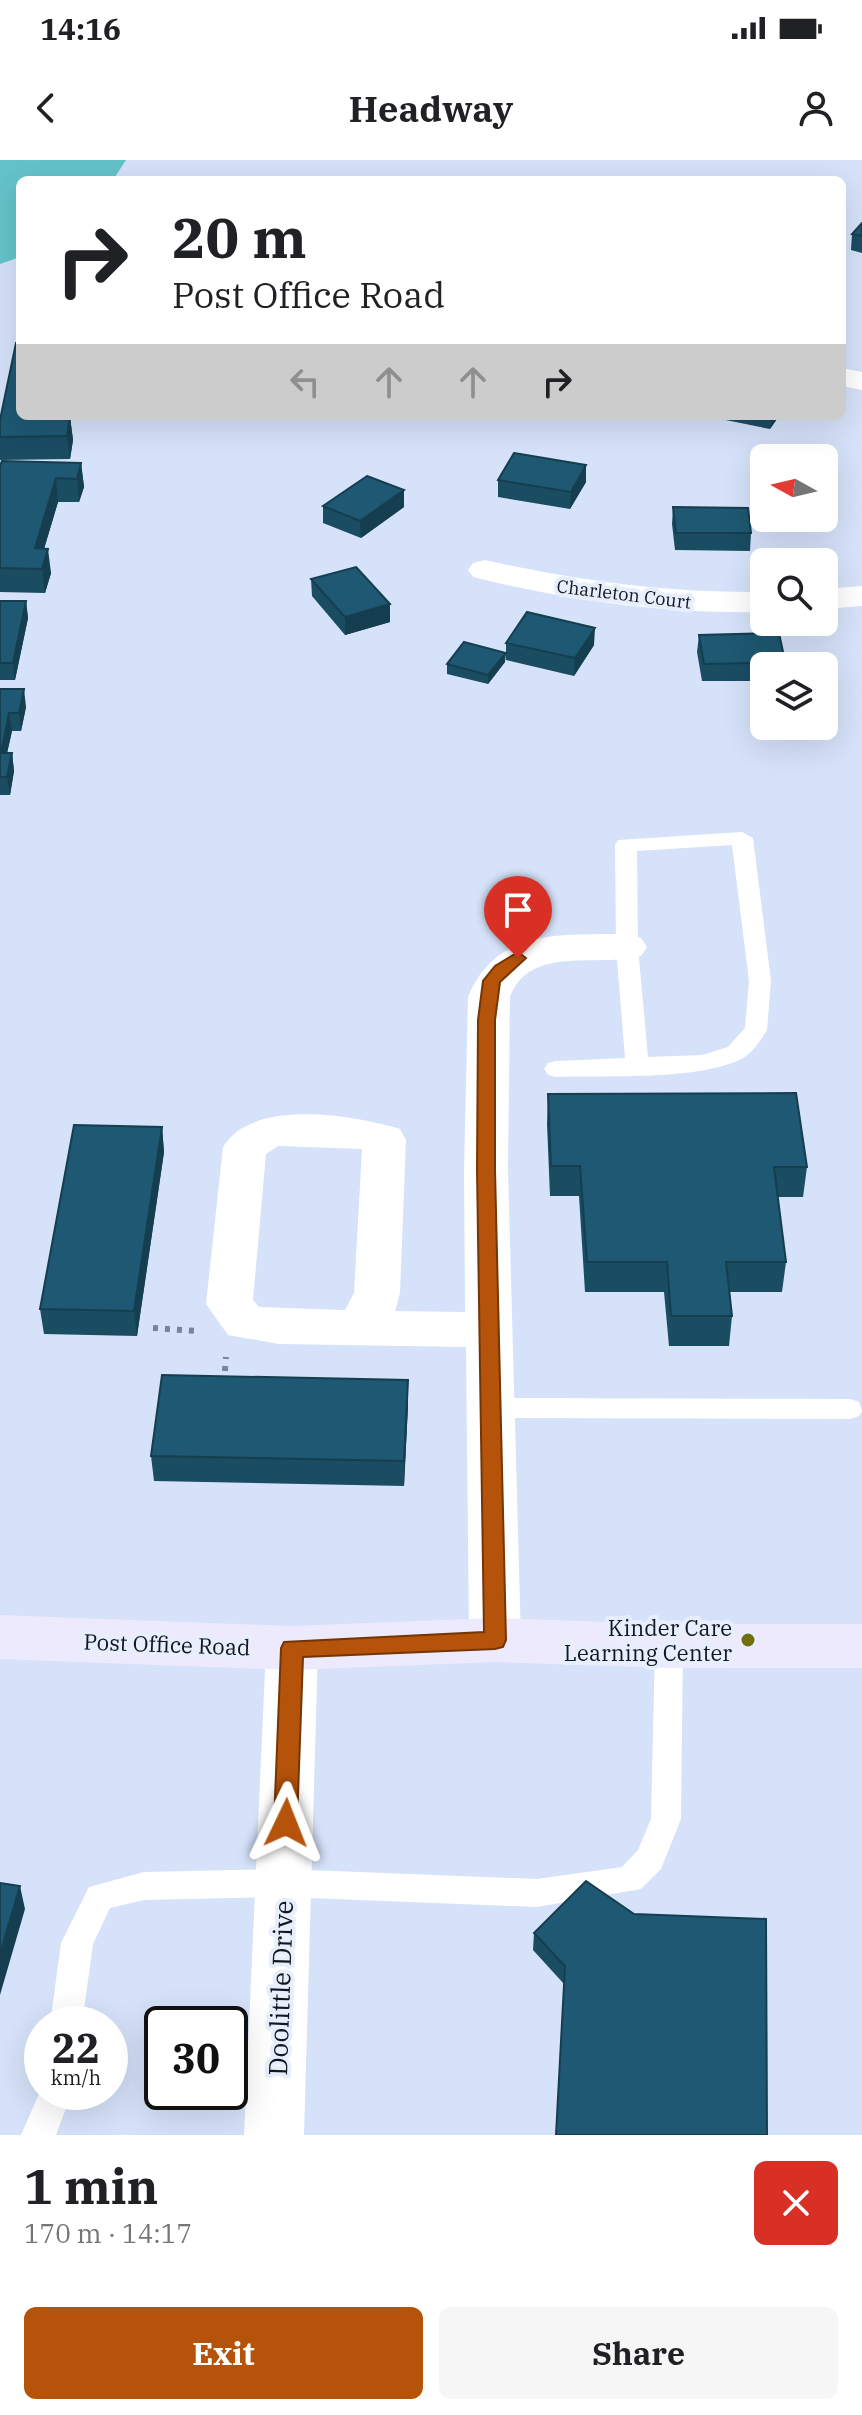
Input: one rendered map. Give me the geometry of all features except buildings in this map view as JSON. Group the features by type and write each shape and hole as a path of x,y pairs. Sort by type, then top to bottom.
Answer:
{"street":[{"name":"Charleton Court","path":"485,570 557,587 625,597 687,603 750,602"},
{"path":"838,598 862,596"},
{"path":"495,1640 486,1154 487,1020 492,981 518,958 546,951 627,947"},
{"path":"355,1328 370,1316 377,1293 384,1140 361,1133 270,1131 245,1147 229,1304 245,1323 279,1327 490,1330"},
{"name":"Post Office Road","path":"0,1637 292,1648 495,1640 669,1646 862,1646"},
{"name":"Doolittle Drive","path":"274,2135 292,1648"}],"lane":[{"path":"556,1069 704,1063 736,1052 756,1030 760,981 742,838 626,845 627,947 637,1065"},
{"path":"491,1408 850,1409"},
{"path":"68,2006 77,1943 100,1897 144,1886 284,1883 537,1893 630,1879 650,1859 666,1819 669,1646"},
{"path":"38,2135 51,2110"}],"shaded area":[{"path":"0,160 126,160 116,176 16,176 16,258 0,264"}],"place":[{"name":"Kinder Care Learning Center","path":"748,1640"}],"route":[{"path":"286,1823 292,1648 495,1640 486,1169 487,1020 492,981 518,958"}]}
